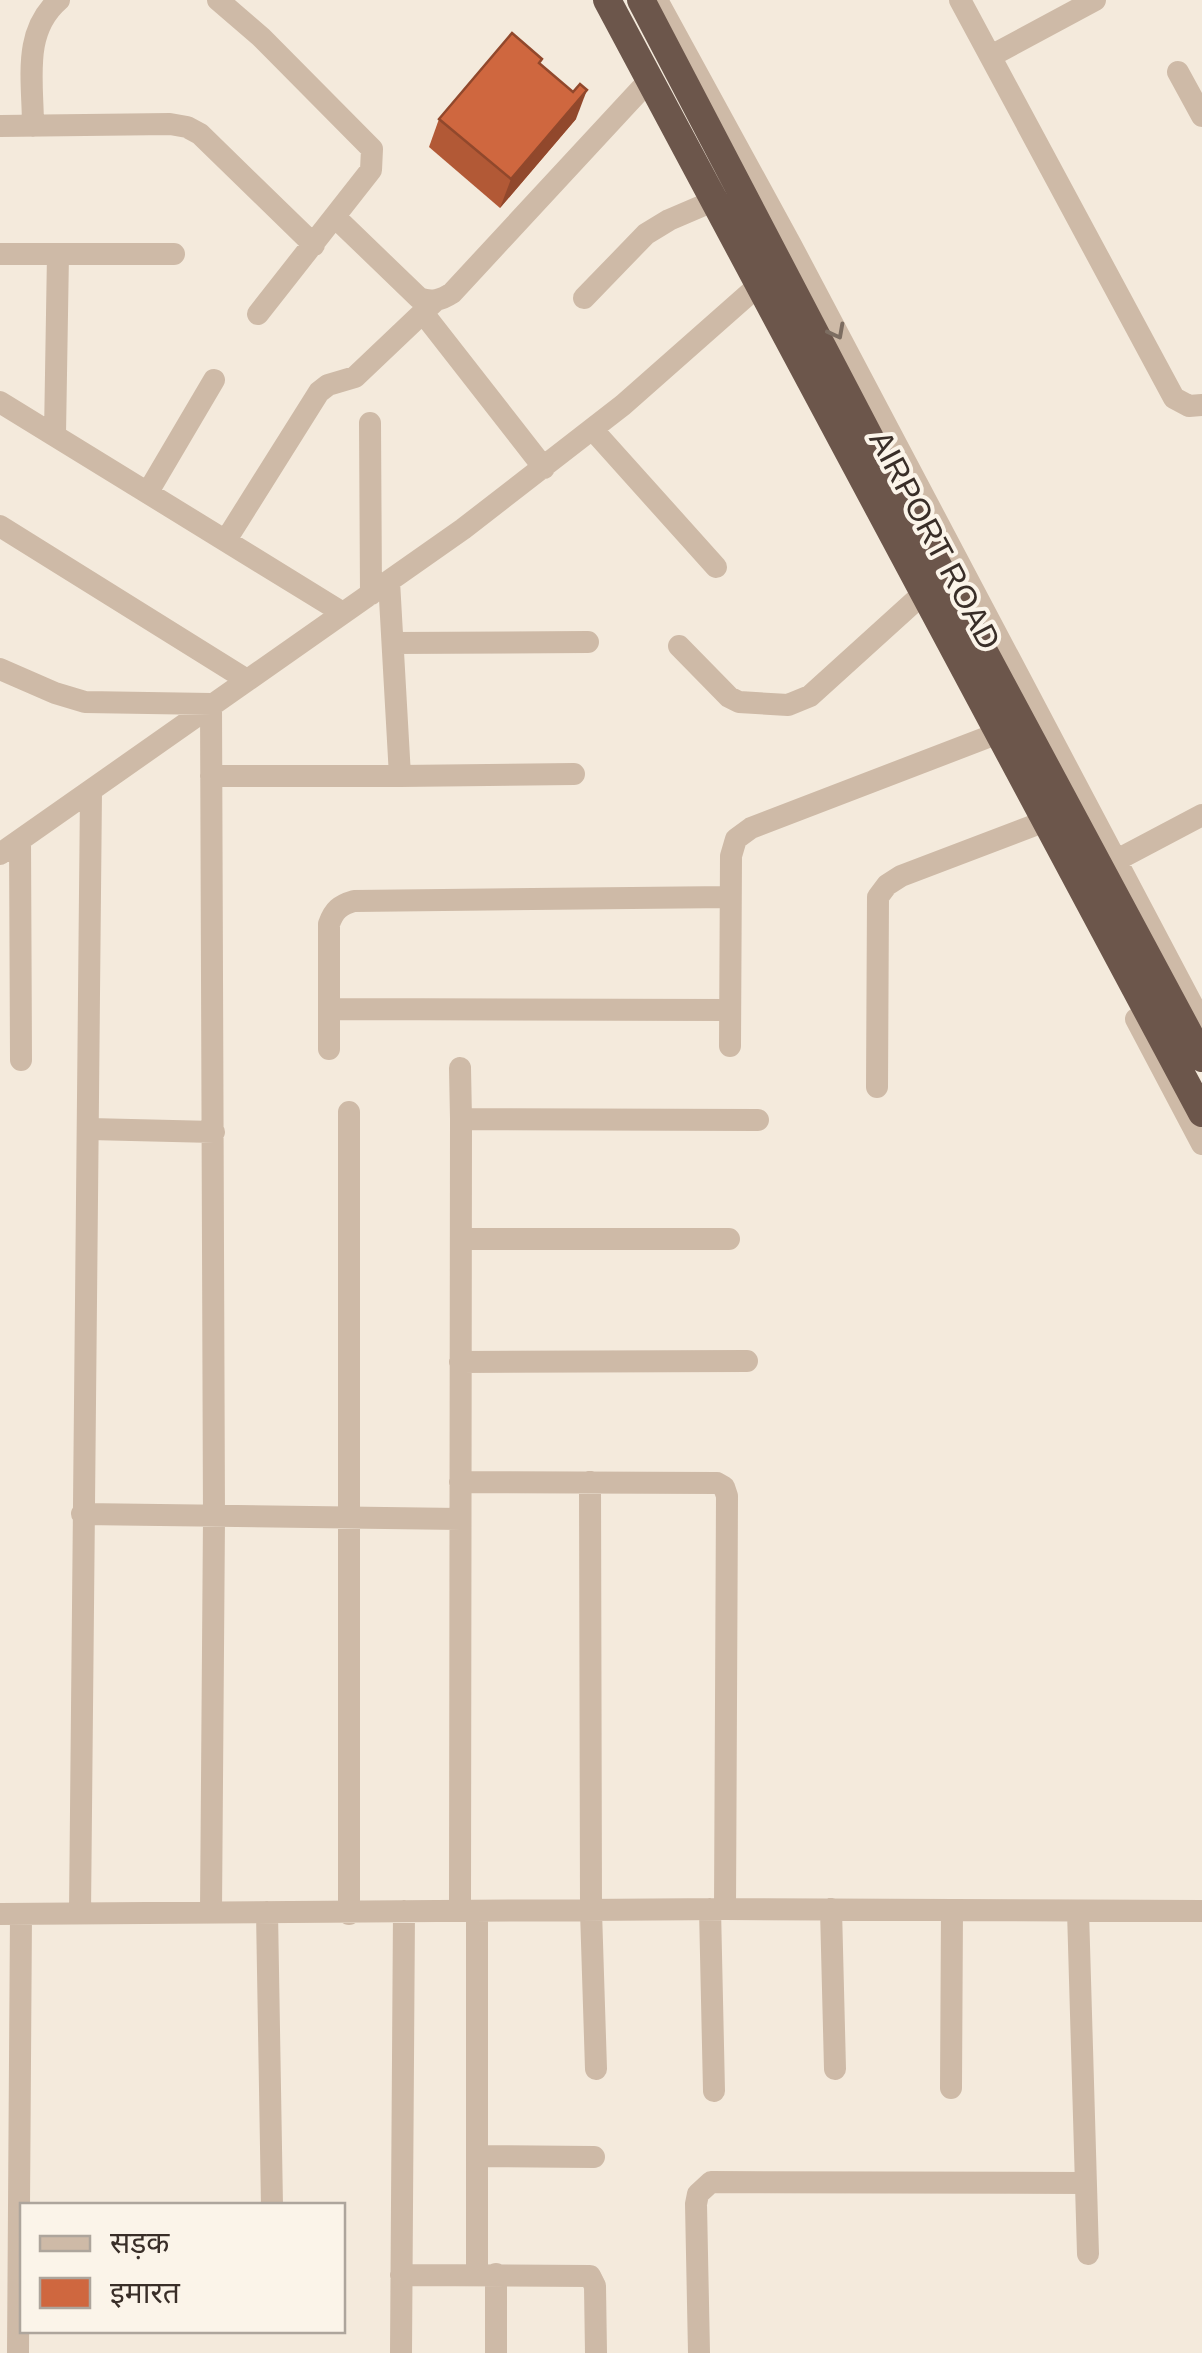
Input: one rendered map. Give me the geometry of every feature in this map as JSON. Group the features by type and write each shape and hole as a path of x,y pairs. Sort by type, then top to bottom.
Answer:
{"highway":[{"name":"AIRPORT ROAD","path":"607,0 645,85 1202,1114"},
{"name":"AIRPORT ROAD","path":"641,0 678,53 894,484 1108,864 1202,1058"},
{"path":"645,85 678,53"}],"street":[{"path":"33,126 34,40 42,17 59,0"},
{"path":"218,0 252,28 372,148 371,170 258,314"},
{"path":"594,0 645,85 704,205 1202,1144"},
{"path":"656,0 678,53"},
{"path":"960,0 1174,398 1188,406 1202,405"},
{"path":"991,56 1095,0"},
{"path":"1178,72 1202,116"},
{"path":"226,540 312,400 328,385 355,377 429,307 452,293 645,85"},
{"path":"0,126 187,127 212,144 314,246"},
{"path":"584,298 646,234 704,205"},
{"path":"335,218 429,307 544,468"},
{"path":"0,254 174,254"},
{"path":"55,434 58,254"},
{"path":"0,854 544,468 751,292"},
{"path":"148,492 214,380"},
{"path":"0,402 343,613"},
{"path":"370,423 380,588 393,643 400,776"},
{"path":"593,430 716,567"},
{"path":"0,526 248,680"},
{"path":"679,646 734,700 795,704 810,696 916,600"},
{"path":"393,643 588,642"},
{"path":"0,669 85,702 211,704"},
{"path":"211,704 211,1912"},
{"path":"730,1046 732,847 743,832 988,737"},
{"path":"212,776 574,774"},
{"path":"80,1913 92,790"},
{"path":"1202,815 1108,864 1202,1023"},
{"path":"877,1087 878,897 887,884 901,876 1034,825"},
{"path":"20,840 22,1060"},
{"path":"329,1050 330,924 333,913 342,905 354,901 730,897"},
{"path":"330,1008 730,1010"},
{"path":"460,1068 460,1519 468,1911 477,2156 496,2353"},
{"path":"349,1112 349,1914"},
{"path":"461,1119 758,1120"},
{"path":"90,1130 214,1132"},
{"path":"461,1240 729,1239"},
{"path":"460,1362 747,1361"},
{"path":"460,1482 717,1483 726,1491 714,2092"},
{"path":"590,1482 591,1911 596,2070"},
{"path":"82,1514 460,1519"},
{"path":"18,2353 20,2286 10,1914 717,1909 1202,1911"},
{"path":"831,1910 835,2069"},
{"path":"951,2088 952,1910"},
{"path":"267,1912 272,2203"},
{"path":"401,2353 404,1912"},
{"path":"1078,1912 1088,2254"},
{"path":"477,2156 594,2156"},
{"path":"699,2353 696,2204 698,2194 711,2182 1085,2183"},
{"path":"402,2275 590,2276 595,2286 596,2353"}],"building":[{"path":"512,33 573,92 580,84 587,90 511,179 439,119"}]}
